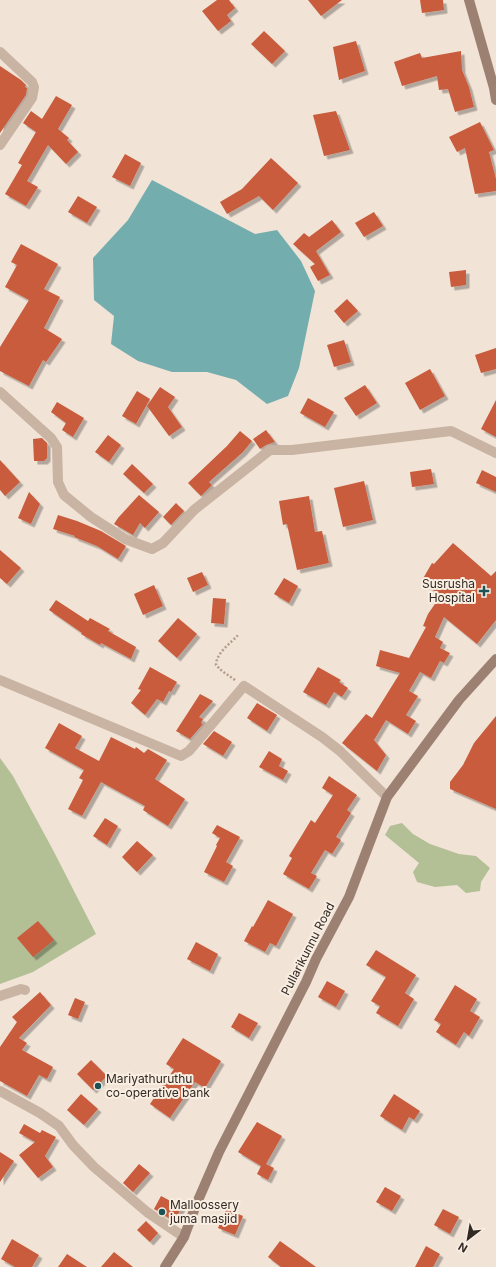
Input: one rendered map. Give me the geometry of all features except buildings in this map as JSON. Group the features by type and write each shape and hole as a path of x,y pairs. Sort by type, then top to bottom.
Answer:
{"main road":[{"path":"469,0 496,100"},
{"name":"Pullarikunnu Road","path":"165,1267 184,1237 219,1152 298,998 316,959 349,897 387,797 459,700 496,659"}],"street":[{"path":"0,52 32,82 34,87 32,98 0,146"},
{"path":"0,392 51,438 57,447 58,482 64,495 91,517 125,539 152,549 163,543 194,510 270,450 292,450 451,431 496,453"},
{"path":"0,680 181,756 189,752 244,686 340,750 387,797"},
{"path":"0,996 21,989 25,990"},
{"path":"0,1092 40,1113 59,1126 73,1145 94,1168 147,1212 184,1237"}],"path":[{"path":"238,635 219,655 216,665 244,686"}],"green space":[{"path":"0,758 13,776 96,934 33,972 0,984"},
{"path":"402,823 413,834 430,844 459,854 476,856 490,868 481,882 480,891 466,893 457,885 435,887 417,882 413,872 419,863 385,835 390,826"}],"water":[{"path":"152,180 255,234 277,230 301,261 315,291 299,368 288,396 267,404 236,380 207,372 172,372 138,361 111,344 114,316 94,300 93,258 128,220"}],"place":[{"name":"Susrusha Hospital","path":"484,591"},
{"name":"Mariyathuruthu co-operative bank","path":"98,1086"},
{"name":"Malloossery juma masjid","path":"162,1212"}]}
